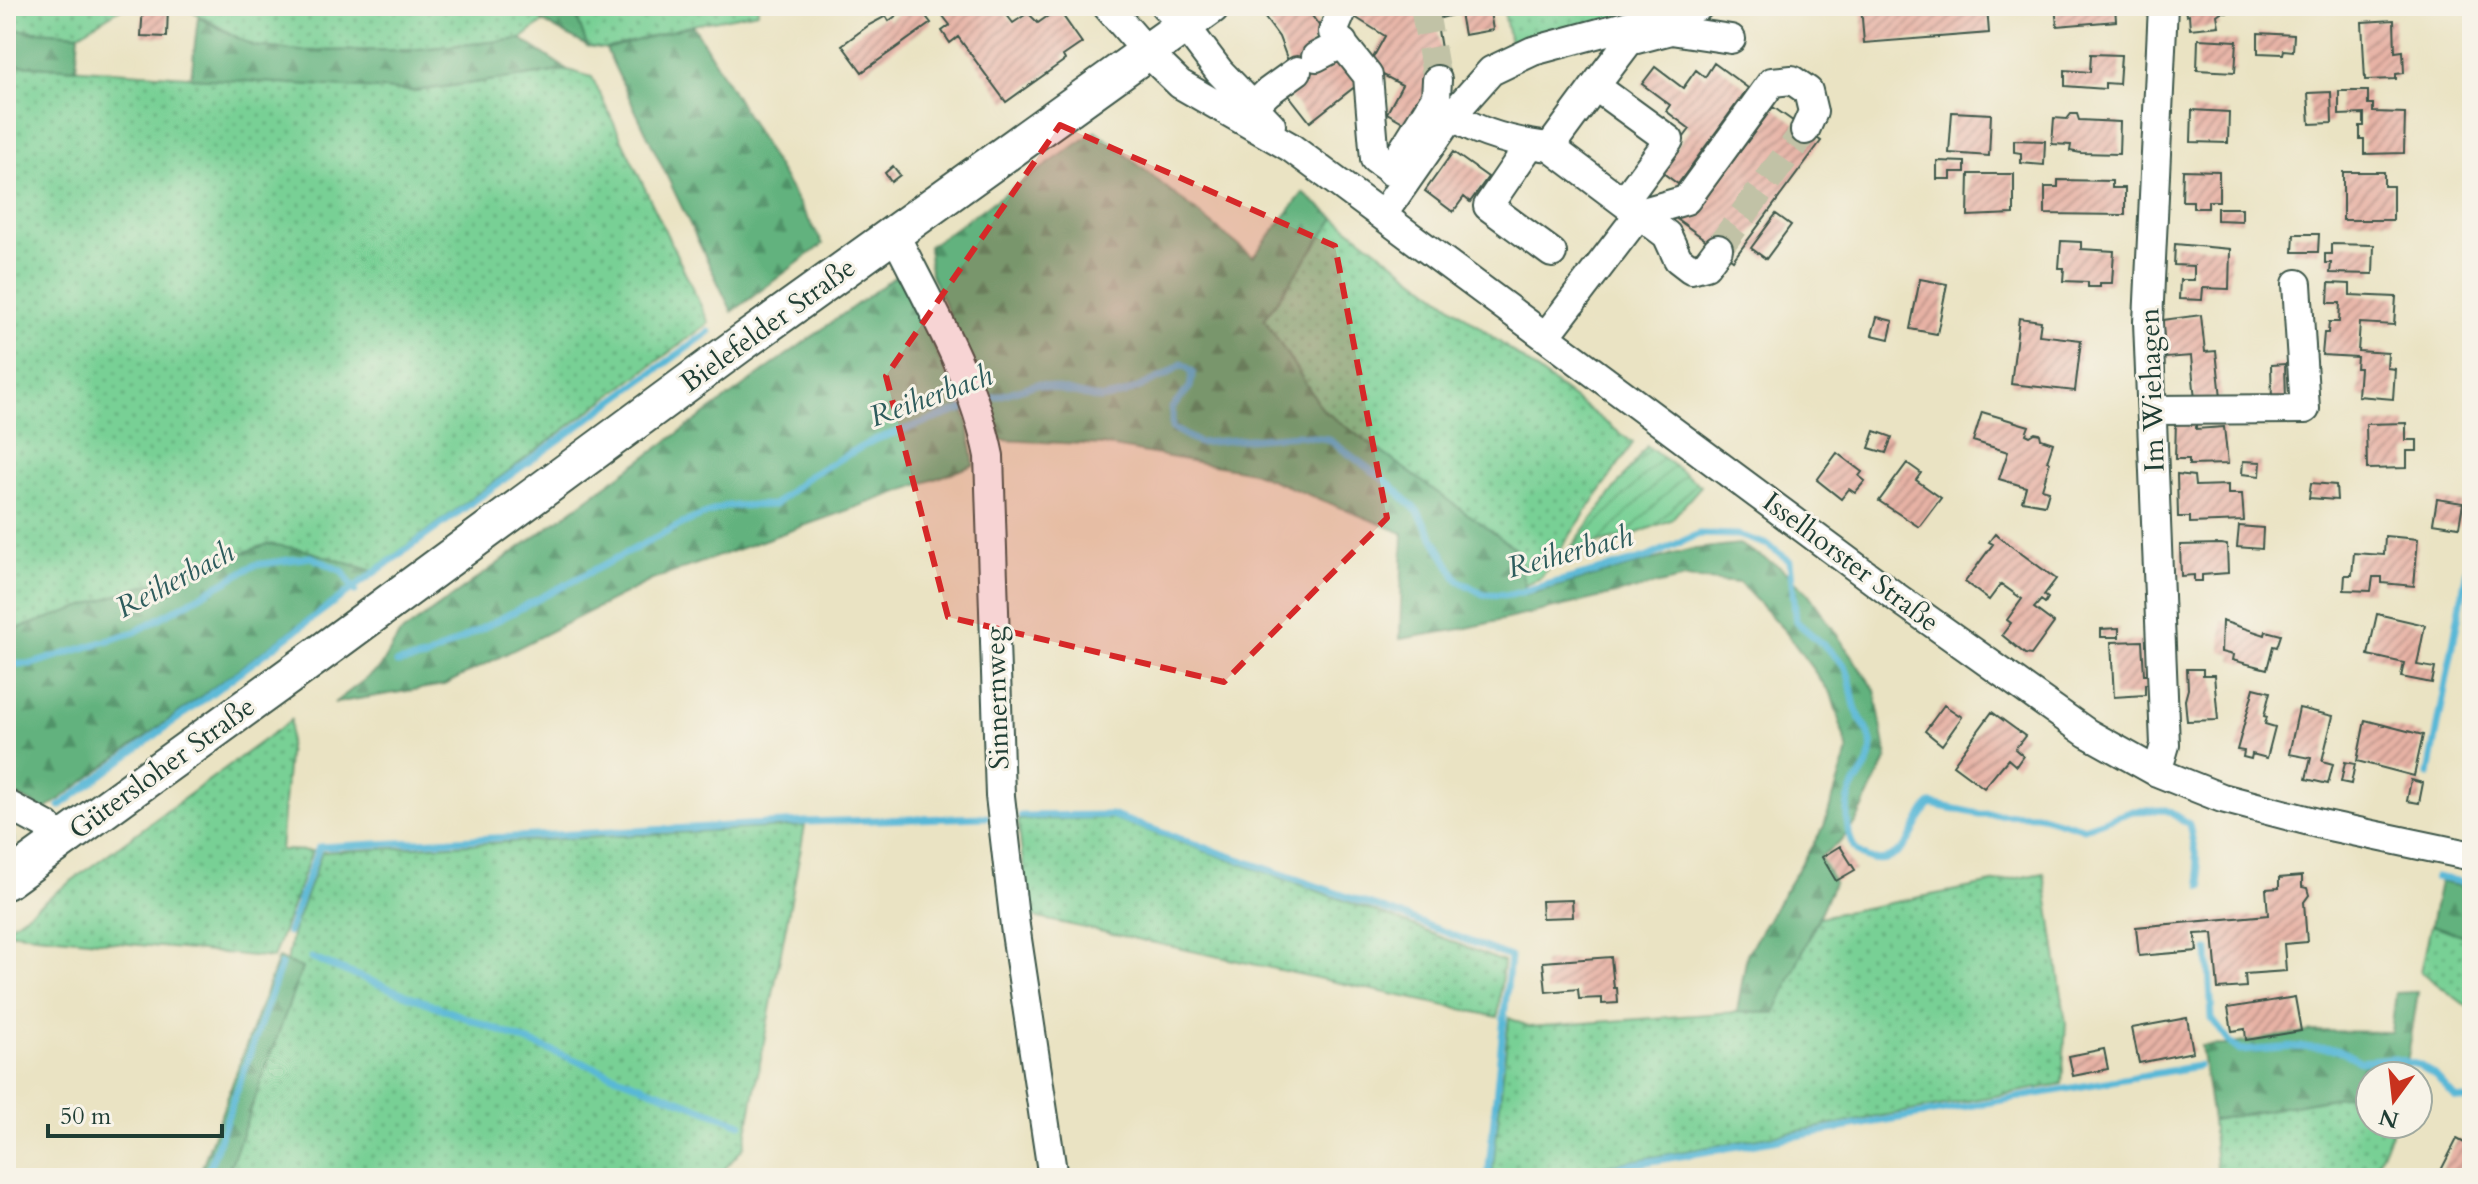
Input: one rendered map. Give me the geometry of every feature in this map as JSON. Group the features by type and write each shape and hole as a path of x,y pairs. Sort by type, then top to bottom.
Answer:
{"main road":[{"name":"Bielefelder Straße","path":"318,655 739,345 1148,53 1187,13"},
{"name":"Gütersloher Straße","path":"6,881 318,655"}],"street":[{"name":"Isselhorster Straße","path":"1107,6 1180,84 1247,112 1290,147 2050,709 2098,740 2190,787 2275,812 2472,856"},
{"path":"1344,6 1333,32 1368,76 1375,159 1398,176"},
{"path":"1398,176 1491,71 1533,51 1699,6"},
{"name":"Im Wiehagen","path":"2157,772 2165,745 2148,322 2163,6"},
{"name":"Isselhorster Straße","path":"1187,13 1219,71 1247,112"},
{"path":"1552,253 1488,206 1595,86 1629,41 1671,30 1731,39"},
{"path":"1247,112 1307,64 1343,43"},
{"path":"1383,214 1436,97 1437,80"},
{"path":"1632,207 1686,200 1772,82 1792,80 1808,91 1813,112 1805,130"},
{"path":"1546,336 1632,207 1669,140 1595,86"},
{"path":"1452,115 1465,124 1540,147 1632,207 1667,235 1678,259 1691,269 1706,265 1718,249"},
{"name":"Sinnernweg","path":"895,235 944,330 979,415 989,456 1000,796 1015,926 1053,1178"},
{"path":"2153,410 2305,409 2297,284"},
{"path":"6,804 47,826 60,842"}],"highlighted area":[{"path":"1060,125 1335,246 1387,518 1224,682 948,617 886,376"}],"green space":[{"path":"6,6 125,6 79,34 6,29"},
{"path":"183,6 537,6 543,22 521,39 409,50 300,51 253,46"},
{"path":"537,6 573,6 587,46 543,22"},
{"path":"573,6 758,6 758,12 693,25 606,49 587,46"},
{"path":"1503,6 1662,6 1511,49"},
{"path":"198,17 253,46 300,51 409,50 521,39 568,70 415,91 191,78"},
{"path":"693,25 823,244 732,312 606,49"},
{"path":"6,29 79,34 76,69 6,64"},
{"path":"6,64 415,91 568,70 592,77 709,323 373,571 301,549 16,629 6,628"},
{"path":"1096,131 1253,257 1303,193 1335,218 1264,319 1323,410 1516,549 1527,595 1688,550 1739,544 1780,567 1808,593 1875,690 1887,758 1856,822 1840,842 1820,857 1834,882 1775,1013 1737,1012 1747,954 1824,826 1848,751 1832,696 1785,631 1740,583 1685,578 1467,628 1400,639 1403,533 1252,472 1103,445 1001,440 992,412 930,272 929,246"},
{"path":"1335,218 1633,443 1541,578 1523,585 1515,549 1323,410 1264,319"},
{"path":"900,273 968,421 974,465 652,580 444,685 334,703 380,668 399,635"},
{"path":"1647,446 1701,486 1671,520 1635,534 1569,550"},
{"path":"268,544 301,549 373,571 45,810 6,789 6,628 16,629"},
{"path":"291,720 280,850 312,851 273,958 6,932 6,929"},
{"path":"1112,818 1393,918 1503,962 1498,1017 1029,916 1018,820"},
{"path":"805,826 744,1147 717,1178 226,1178 302,968 287,962 292,934 322,852"},
{"path":"2044,873 2066,1023 2062,1084 1534,1178 1492,1178 1509,1018 1529,1027 1737,1012 1774,1013 1819,917"},
{"path":"2440,882 2472,889 2472,938 2431,925"},
{"path":"2431,925 2472,938 2472,1010 2421,972"},
{"path":"278,958 302,968 226,1178 198,1178"},
{"path":"2418,992 2407,1060 2354,1060 2354,1097 2349,1095 2212,1120 2201,1046 2313,1031 2391,1032 2396,993"},
{"path":"2350,1095 2354,1097 2354,1140 2388,1140 2371,1178 2217,1178 2212,1120"}],"building":[{"path":"143,6 168,6 167,37 141,36"},
{"path":"909,6 918,6 931,23 862,72 842,45 869,25 886,16 889,21"},
{"path":"957,6 1000,6 1013,23 1028,13 1038,23 1058,9 1082,43 1063,56 1065,60 1006,102 958,37 950,43 942,31 950,25 943,16"},
{"path":"1282,6 1305,6 1325,34 1308,46 1341,53 1362,81 1310,122 1288,94 1288,61 1279,37 1265,18"},
{"path":"1354,6 1434,6 1446,79 1410,126 1387,113 1402,85 1368,67 1385,36 1350,14"},
{"path":"1439,6 1489,6 1493,30 1464,35 1460,13 1441,18"},
{"path":"1861,6 1987,6 1989,33 1864,43"},
{"path":"2055,6 2115,6 2116,21 2057,26"},
{"path":"2185,6 2241,6 2241,12 2221,12 2217,15 2219,26 2190,29"},
{"path":"2394,20 2395,52 2403,51 2404,73 2396,74 2396,79 2365,80 2362,22"},
{"path":"2258,33 2294,35 2293,51 2284,50 2283,54 2258,53"},
{"path":"2198,39 2237,41 2235,72 2197,70"},
{"path":"2091,54 2121,55 2119,84 2105,83 2105,89 2065,86 2065,70 2090,72"},
{"path":"1714,63 1748,88 1678,184 1659,170 1690,129 1666,111 1670,105 1642,84 1655,67 1683,88 1696,70 1705,77"},
{"path":"2339,91 2368,91 2368,104 2373,104 2373,112 2405,113 2404,153 2364,154 2360,126 2364,126 2364,114 2339,115"},
{"path":"2331,92 2332,123 2310,124 2308,93"},
{"path":"1773,107 1821,141 1733,260 1677,219 1690,202 1698,208"},
{"path":"2192,110 2229,112 2228,143 2191,142"},
{"path":"1952,112 1991,114 1989,156 1949,153"},
{"path":"2071,114 2077,114 2079,120 2120,122 2119,154 2081,153 2070,151 2071,145 2052,144 2054,118 2067,119"},
{"path":"2014,140 2045,141 2044,165 2021,163 2021,153 2014,152"},
{"path":"1453,152 1488,177 1470,202 1464,197 1453,212 1425,191"},
{"path":"1937,161 1965,162 1965,172 1951,172 1951,179 1937,179"},
{"path":"893,166 900,175 891,182 885,173"},
{"path":"2183,170 2219,171 2219,201 2208,201 2208,208 2193,208 2193,201 2182,201"},
{"path":"2343,172 2384,172 2384,186 2393,186 2393,220 2343,220"},
{"path":"1969,174 2014,174 2014,214 1968,216"},
{"path":"2058,180 2112,181 2112,188 2125,188 2125,215 2045,214 2045,187 2058,187"},
{"path":"2217,208 2242,208 2242,221 2217,220"},
{"path":"1776,214 1791,225 1766,259 1751,248"},
{"path":"2294,234 2319,234 2318,252 2293,252"},
{"path":"2061,241 2081,242 2081,249 2114,251 2112,283 2088,287 2088,282 2063,281 2064,268 2059,268"},
{"path":"2175,244 2230,249 2229,289 2203,288 2202,300 2179,299 2180,280 2194,280 2194,266 2174,265"},
{"path":"2331,244 2374,245 2373,274 2330,273 2331,263 2325,263 2325,254 2331,254"},
{"path":"1920,279 1947,284 1937,334 1910,329"},
{"path":"2329,283 2350,284 2350,295 2396,297 2394,325 2360,323 2358,351 2388,353 2387,368 2395,369 2393,399 2358,396 2360,368 2356,368 2357,357 2322,355 2324,333 2328,333 2329,322 2339,322 2340,303 2328,303"},
{"path":"2201,315 2205,352 2216,351 2221,397 2195,400 2191,356 2166,358 2162,320"},
{"path":"1877,317 1893,321 1889,339 1872,335"},
{"path":"2019,318 2041,321 2039,335 2081,340 2075,391 2011,384"},
{"path":"2285,364 2286,400 2272,400 2271,365"},
{"path":"1982,412 2029,426 2026,434 2040,434 2041,439 2053,443 2042,489 2049,491 2045,505 2022,501 2026,487 1999,479 2008,452 1973,441"},
{"path":"2196,418 2196,429 2224,427 2228,464 2189,465 2189,459 2175,459 2176,419"},
{"path":"2406,423 2406,440 2417,440 2417,451 2407,451 2407,468 2367,469 2366,424"},
{"path":"1875,431 1892,437 1886,453 1869,448"},
{"path":"1837,453 1862,472 1859,476 1865,481 1855,493 1849,489 1841,499 1817,480"},
{"path":"2243,461 2261,462 2260,476 2242,474"},
{"path":"1907,463 1921,473 1916,480 1941,498 1919,527 1879,501"},
{"path":"2177,474 2194,476 2195,486 2228,485 2228,494 2242,494 2244,521 2190,523 2190,517 2178,517"},
{"path":"2311,483 2336,485 2337,500 2309,498"},
{"path":"2437,499 2463,503 2459,527 2433,523"},
{"path":"2239,526 2263,528 2262,549 2237,547"},
{"path":"1995,534 2056,579 2044,595 2048,598 2045,603 2041,600 2034,608 2054,623 2031,655 2025,654 2002,635 2011,623 2007,620 2022,599 2001,584 1989,600 1965,582 1993,544 1989,542"},
{"path":"2385,536 2418,539 2414,586 2382,583 2382,577 2373,577 2371,591 2344,590 2345,575 2352,575 2354,553 2384,555"},
{"path":"2180,545 2227,545 2228,573 2202,575 2202,581 2194,581 2194,575 2181,576"},
{"path":"2377,614 2425,625 2417,665 2435,668 2432,683 2401,677 2404,663 2368,655"},
{"path":"2222,621 2265,635 2266,631 2281,635 2277,647 2273,646 2267,669 2232,660 2233,655 2221,652"},
{"path":"2119,628 2119,637 2101,637 2101,629"},
{"path":"2142,641 2144,674 2151,674 2151,684 2145,684 2145,695 2114,697 2111,642"},
{"path":"2187,669 2203,669 2203,675 2214,675 2218,720 2187,721"},
{"path":"2254,688 2270,692 2265,724 2275,727 2267,758 2252,754 2251,759 2243,757 2244,751 2237,750"},
{"path":"1944,705 1962,717 1942,745 1925,731"},
{"path":"2299,708 2333,716 2322,761 2333,764 2328,784 2306,779 2311,758 2289,754"},
{"path":"1992,712 2025,736 2015,749 2023,756 2016,766 2008,759 1984,788 1953,765"},
{"path":"2365,720 2423,735 2414,776 2357,761"},
{"path":"2345,762 2355,764 2351,784 2341,782"},
{"path":"2411,780 2423,783 2419,803 2407,801"},
{"path":"1840,846 1855,870 1836,881 1822,857"},
{"path":"2302,876 2302,887 2307,888 2309,895 2304,902 2307,942 2284,944 2286,971 2245,974 2246,987 2218,989 2213,933 2195,934 2197,951 2139,956 2136,927 2268,915 2266,889 2279,888 2279,878"},
{"path":"1572,900 1573,917 1542,918 1541,901"},
{"path":"1611,957 1618,1003 1602,1004 1602,998 1579,999 1578,989 1546,992 1543,962"},
{"path":"2295,997 2301,1031 2246,1040 2245,1029 2232,1031 2228,1008"},
{"path":"2187,1018 2193,1052 2139,1063 2132,1028"},
{"path":"2104,1049 2108,1069 2073,1076 2069,1056"},
{"path":"2457,1139 2472,1147 2472,1178 2437,1178"}],"waterway":[{"path":"60,806 353,588 709,332"},
{"name":"Reiherbach","path":"980,402 1037,384 1100,399 1124,394 1182,364 1193,372 1190,387 1172,408 1172,428 1199,443 1297,435 1328,439 1390,484 1418,512 1458,580 1483,594 1510,595 1646,558 1699,534 1738,535 1768,545 1790,561 1796,621 1845,667 1856,709 1870,738 1871,756 1851,792 1847,809 1850,839 1860,854 1878,860 1896,854 1907,843 1931,804 1979,814 2038,815 2083,828 2133,811 2166,810 2189,824 2202,886"},
{"name":"Reiherbach","path":"397,663 425,658 686,522 725,506 774,505 809,476 874,440 969,407"},
{"path":"2429,774 2472,543"},
{"name":"Reiherbach","path":"6,664 32,664 135,632 255,565 311,557 342,571 355,591"},
{"path":"1021,816 1111,815 1403,916 1510,957 1488,1178"},
{"path":"288,932 319,847 804,822 986,817"},
{"path":"6,830 12,841"},
{"path":"2436,877 2472,884"},
{"name":"Reiherbach","path":"2208,950 2212,1019 2240,1051 2297,1047 2337,1049 2360,1061 2391,1058 2419,1065 2435,1075 2456,1098 2472,1101"},
{"path":"311,958 741,1124"},
{"path":"206,1178 281,965"},
{"path":"1554,1178 2198,1066"}],"tunnel":[{"path":"1424,6 1437,80"},
{"path":"1718,249 1805,130"}]}
